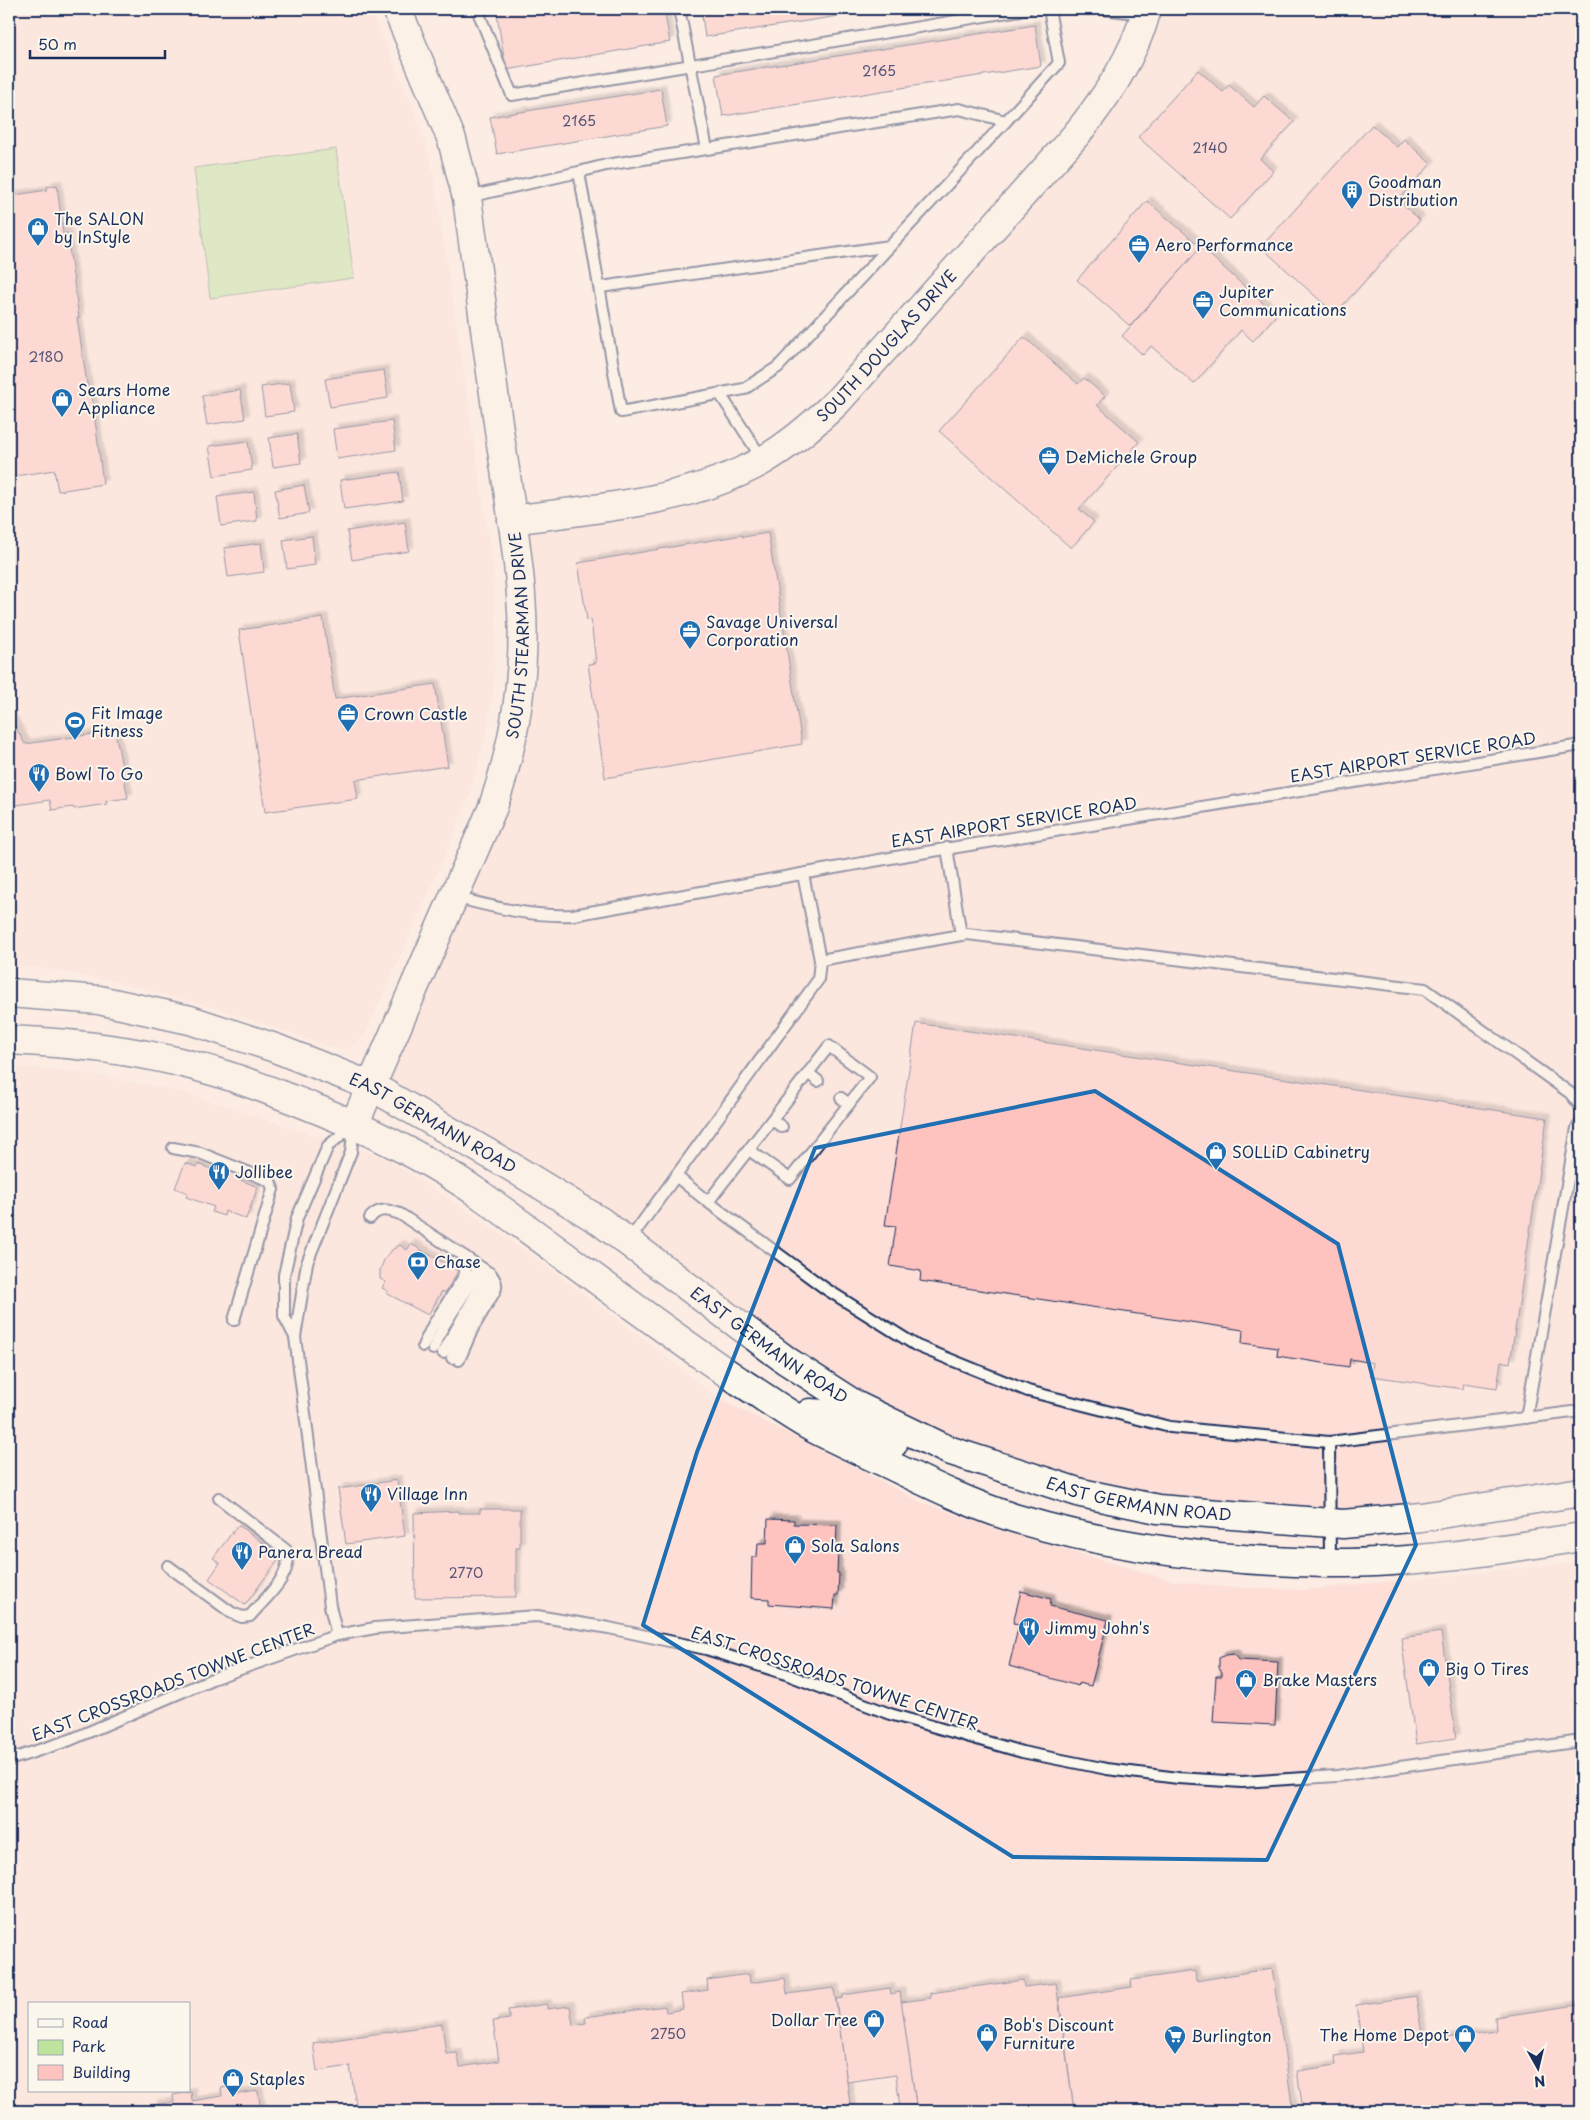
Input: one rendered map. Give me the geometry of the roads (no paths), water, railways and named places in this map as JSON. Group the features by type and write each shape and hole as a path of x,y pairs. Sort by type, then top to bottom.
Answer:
{"main road":[{"name":"SOUTH STEARMAN DRIVE","path":"354,1125 494,807 506,771 514,730 520,684 522,640 521,595 512,520 467,198 452,140 397,9"},
{"name":"SOUTH DOUGLAS DRIVE","path":"512,520 664,497 718,482 763,460 790,443 837,402 1076,135 1104,100 1117,80 1132,50 1146,12"},
{"name":"EAST GERMANN ROAD","path":"9,993 99,1000 190,1020 275,1048 371,1086 519,1171 600,1222 787,1362 857,1406 958,1454 1081,1493 1158,1509 1343,1524 1421,1517 1581,1492"},
{"name":"EAST GERMANN ROAD","path":"9,1040 63,1042 135,1054 216,1072 354,1125 422,1157 480,1194 691,1349 794,1416 954,1496 1011,1517 1073,1534 1224,1558 1330,1563 1507,1549 1581,1537"},
{"path":"794,1416 811,1413 831,1416 926,1459 958,1454"}],"lane":[{"path":"477,9 512,95 1027,9"},
{"path":"679,9 707,149"},
{"path":"579,172 601,287 621,412 744,389 778,368 1059,63 1049,9"},
{"path":"1103,9 1146,12"},
{"path":"467,198 606,165 959,109 1006,121"},
{"path":"601,287 890,246"},
{"path":"720,394 763,460"},
{"name":"EAST AIRPORT SERVICE ROAD","path":"453,897 504,910 537,915 572,916 947,848 1581,745"},
{"path":"947,848 961,935"},
{"path":"627,1242 818,980 820,960 804,874"},
{"path":"820,960 967,934 1425,990 1570,1093 1581,1107"},
{"path":"708,1202 829,1046 870,1077 845,1101 810,1147 790,1179 749,1150"},
{"path":"808,1073 818,1081"},
{"path":"791,1096 800,1102"},
{"path":"772,1120 782,1127"},
{"path":"1526,1418 1577,1128 1581,1123"},
{"name":"SOUTH STEARMAN DRIVE","path":"295,1337 284,1316 284,1275 297,1218 328,1146 354,1125"},
{"name":"SOUTH STEARMAN DRIVE","path":"337,1635 330,1606 295,1337 307,1263 351,1152 354,1125"},
{"path":"173,1148 200,1153 270,1181 273,1189 234,1320"},
{"path":"676,1176 708,1202 826,1289 917,1346 1028,1391 1170,1427 1329,1442 1581,1411"},
{"path":"370,1218 375,1212 387,1209 400,1214 487,1272 497,1286 473,1328 442,1353"},
{"path":"442,1353 433,1325 465,1275 469,1260"},
{"path":"442,1353 487,1272"},
{"path":"1329,1442 1330,1563"},
{"path":"168,1566 232,1613 242,1617 250,1616 287,1570 289,1559 286,1550 219,1498"},
{"name":"EAST CROSSROADS TOWNE CENTER","path":"9,1760 70,1740 212,1679 337,1635 383,1627 537,1616 599,1626 706,1649 786,1674 890,1714 1022,1752 1107,1769 1178,1778 1242,1782 1324,1777 1581,1741"}],"place":[{"name":"Goodman Distribution","path":"1352,210"},
{"name":"The SALON by InStyle","path":"38,247"},
{"name":"Aero Performance","path":"1139,264"},
{"name":"Jupiter Communications","path":"1203,320"},
{"name":"Sears Home Appliance","path":"62,418"},
{"name":"DeMichele Group","path":"1049,476"},
{"name":"Savage Universal Corporation","path":"690,650"},
{"name":"Crown Castle","path":"348,733"},
{"name":"Fit Image Fitness","path":"75,741"},
{"name":"Bowl To Go","path":"39,793"},
{"name":"SOLLiD Cabinetry","path":"1216,1171"},
{"name":"Jollibee","path":"219,1191"},
{"name":"Chase","path":"418,1281"},
{"name":"Village Inn","path":"371,1513"},
{"name":"Sola Salons","path":"795,1565"},
{"name":"Panera Bread","path":"242,1571"},
{"name":"Jimmy John's","path":"1029,1647"},
{"name":"Big O Tires","path":"1429,1688"},
{"name":"Brake Masters","path":"1246,1699"},
{"name":"Dollar Tree","path":"874,2039"},
{"name":"Bob's Discount Furniture","path":"987,2053"},
{"name":"The Home Depot","path":"1465,2054"},
{"name":"Burlington","path":"1175,2055"},
{"name":"Staples","path":"233,2098"}]}
